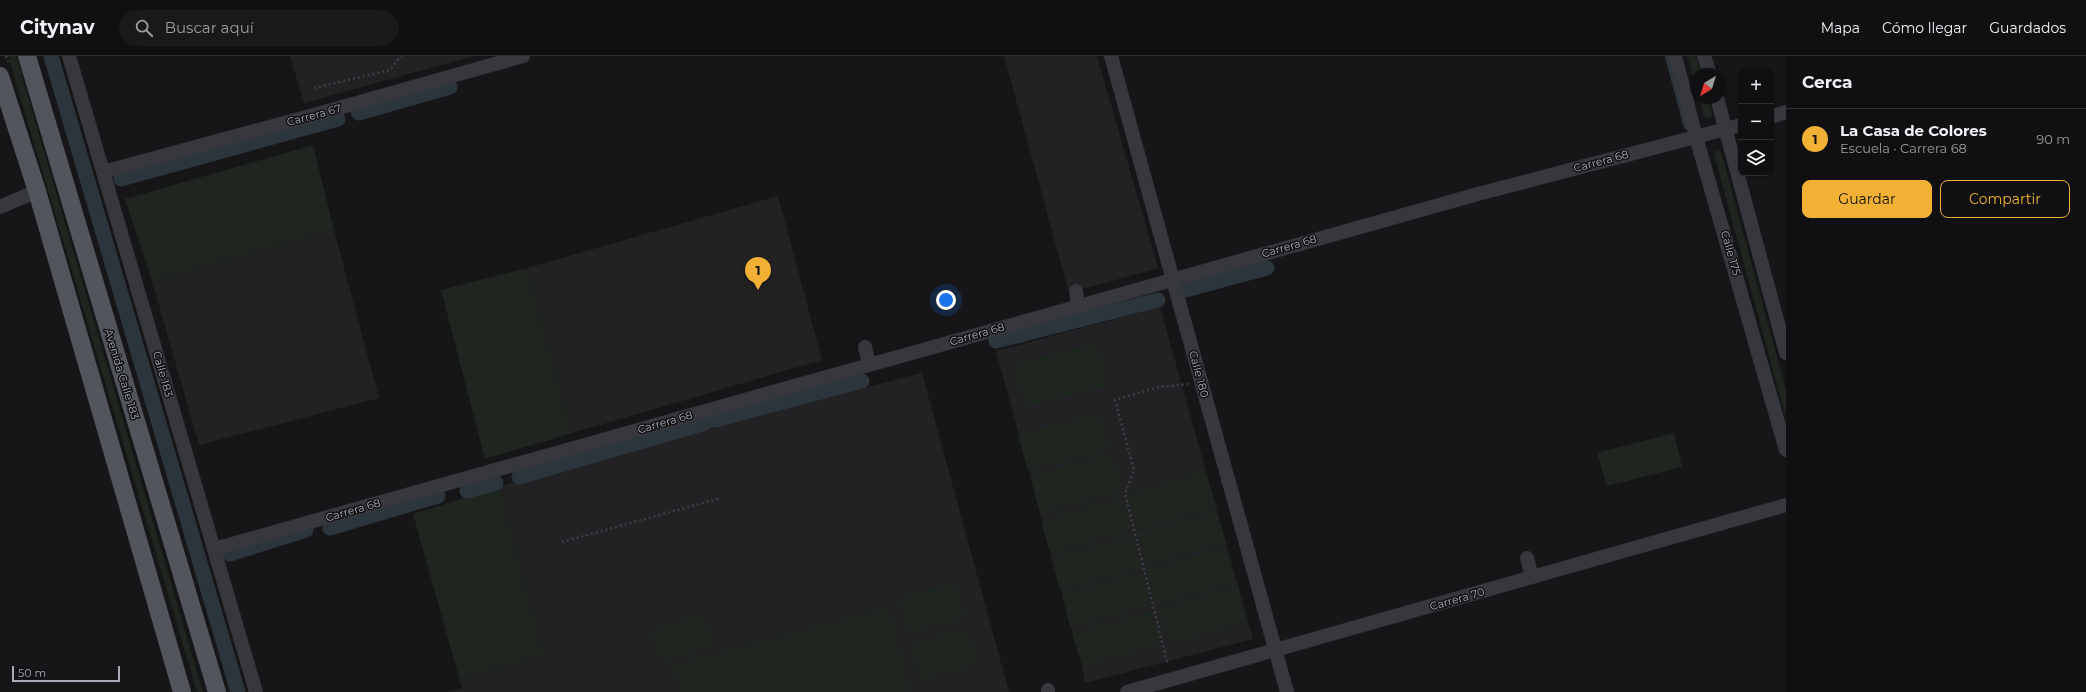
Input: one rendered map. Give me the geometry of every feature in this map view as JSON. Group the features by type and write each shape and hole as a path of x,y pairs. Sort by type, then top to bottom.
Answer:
{"main road":[{"name":"Avenida Calle 183","path":"27,56 216,692"},
{"path":"0,76 37,192 182,692"}],"street":[{"name":"Calle 183","path":"69,56 256,692"},
{"name":"Carrera 67","path":"103,172 523,56"},
{"name":"Calle 180","path":"1111,56 1287,692"},
{"name":"Calle 175","path":"1676,56 1696,137 1786,450"},
{"path":"1704,56 1708,68"},
{"path":"1719,104 1786,352"},
{"path":"1774,116 1786,112"},
{"name":"Carrera 68","path":"214,549 1078,305 1486,192 1738,126"},
{"path":"0,206 37,192"},
{"path":"1076,291 1078,305"},
{"path":"865,347 869,364"},
{"name":"Carrera 70","path":"1127,692 1532,578 1786,504"},
{"path":"1527,558 1532,578"}],"path":[{"path":"314,88 390,70 401,56"},
{"path":"1167,662 1125,492 1134,470 1115,400 1159,388 1201,382"},
{"path":"562,542 721,498"}],"shaded area":[{"path":"8,56 16,56 203,692 197,692"},
{"path":"290,56 474,56 304,103"},
{"path":"1004,56 1097,56 1158,268 1069,293"},
{"path":"1687,56 1696,56 1699,68 1691,68"},
{"path":"1701,104 1710,104 1712,114 1709,119 1704,116"},
{"path":"313,145 334,230 152,281 125,199"},
{"path":"1717,150 1721,152 1786,390 1786,418 1714,154"},
{"path":"778,196 822,360 572,433 527,268"},
{"path":"334,230 379,398 199,445 152,281"},
{"path":"527,268 572,433 485,459 441,290"},
{"path":"1160,307 1253,639 1085,683 1082,666 996,351"},
{"path":"1097,343 1108,386 1024,407 1013,364"},
{"path":"922,373 1009,692 446,692 462,688 459,678 544,656 499,487 706,428"},
{"path":"1100,413 1110,450 1028,471 1018,435"},
{"path":"1674,433 1682,467 1607,486 1597,453"},
{"path":"1112,454 1123,491 1040,513 1030,476"},
{"path":"1205,471 1216,507 1138,530 1127,494"},
{"path":"499,487 544,656 459,678 413,514"},
{"path":"1122,497 1131,530 1050,553 1041,521"},
{"path":"1216,511 1226,543 1147,565 1137,533"},
{"path":"1132,536 1141,569 1060,590 1051,557"},
{"path":"1226,547 1236,582 1156,605 1146,570"},
{"path":"1142,573 1151,606 1070,627 1062,594"},
{"path":"956,582 966,618 908,633 898,597"},
{"path":"1237,586 1247,622 1169,644 1159,609"},
{"path":"890,607 910,692 680,692 672,665"},
{"path":"1152,611 1161,644 1082,666 1072,633"},
{"path":"704,612 715,644 661,662 650,631"},
{"path":"968,628 978,665 920,680 910,644"}],"waterway":[{"path":"51,56 238,692"},
{"path":"1667,56 1686,127"},
{"path":"359,113 450,87"},
{"path":"353,114 359,113"},
{"path":"121,179 338,119"},
{"path":"1185,290 1267,268"},
{"path":"996,341 1158,300"},
{"path":"715,420 862,381"},
{"path":"519,477 705,423"},
{"path":"467,491 496,483"},
{"path":"330,528 438,496"},
{"path":"230,554 306,530"}],"place":[{"name":"La Casa de Colores","path":"758,290"}]}
